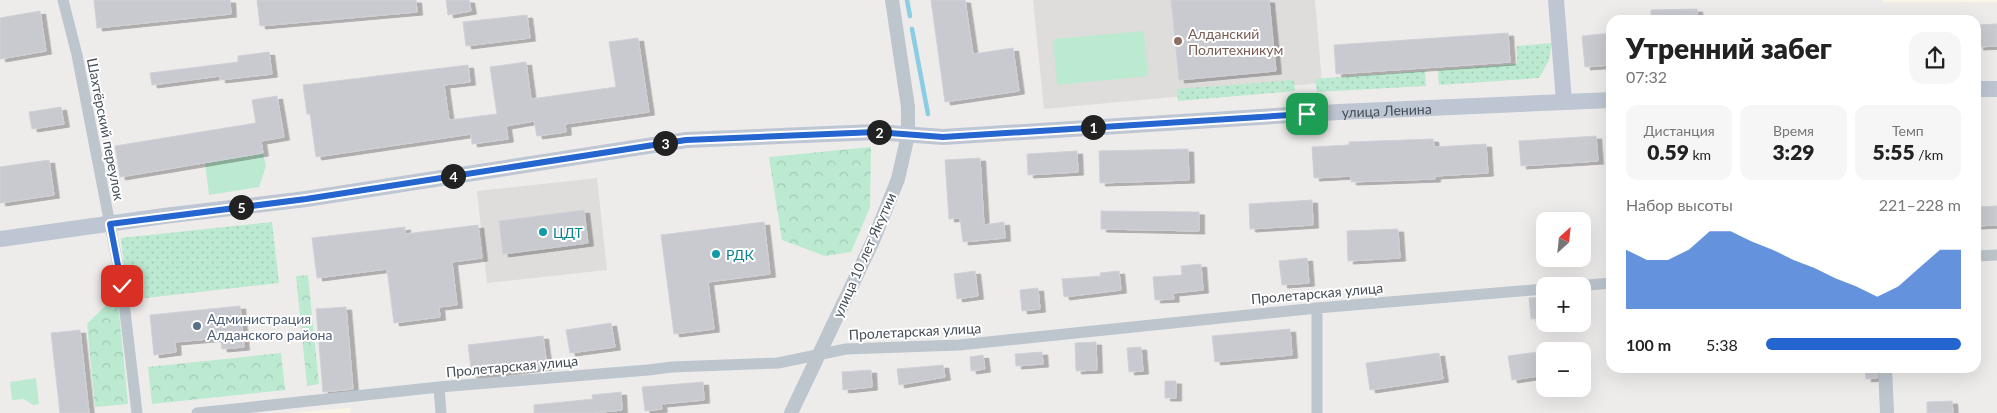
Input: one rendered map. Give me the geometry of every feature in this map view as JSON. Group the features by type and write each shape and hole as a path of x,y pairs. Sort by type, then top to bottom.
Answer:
{"main road":[{"path":"1556,0 1564,101"},
{"path":"1981,89 1997,88"},
{"name":"улица Ленина","path":"0,240 306,199 686,140 876,132 943,137 1297,114 1606,100"}],"street":[{"name":"Шахтёрский переулок","path":"63,0 77,55 122,286 137,413"},
{"name":"улица 10 лет Якутии","path":"791,413 874,241 898,179 908,134 908,107 892,0"},
{"path":"1981,256 1997,255"},
{"path":"1591,285 1606,283"},
{"name":"Пролетарская улица","path":"197,413 438,387 672,367 778,363 846,349 959,344 1317,308 1536,290"},
{"path":"1317,308 1317,413"},
{"path":"1885,373 1887,413"},
{"path":"438,387 441,413"}],"shaded area":[{"name":"Алданский Политехникум","path":"1033,0 1315,0 1322,83 1044,109"},
{"path":"1883,0 1997,0 1997,2 1883,2"},
{"path":"597,178 607,270 487,283 477,191"},
{"path":"351,408 350,413 285,413"}],"green space":[{"path":"1144,31 1148,76 1057,85 1053,39"},
{"path":"1552,43 1549,60 1539,78 1439,85 1438,70 1517,64 1517,46"},
{"path":"1425,71 1426,86 1317,92 1315,79"},
{"path":"1294,80 1295,91 1178,101 1177,89"},
{"path":"871,147 870,207 851,252 825,256 782,240 769,157"},
{"path":"263,153 266,166 259,187 209,195 205,163"},
{"path":"272,222 279,283 128,300 121,238"},
{"path":"308,275 319,384 307,386 296,276"},
{"path":"118,303 128,404 95,407 87,324 105,306"},
{"path":"281,353 285,390 152,404 148,367"},
{"path":"36,378 39,404 33,405 24,399 12,400 10,382"}],"building":[{"path":"94,0 230,0 231,14 97,28"},
{"path":"257,0 416,0 417,12 260,26"},
{"path":"446,0 469,0 471,11 448,15"},
{"path":"931,0 965,0 973,54 1013,48 1019,91 945,102"},
{"path":"1171,0 1269,0 1276,71 1179,80"},
{"path":"1697,9 1698,15 1651,15 1651,10"},
{"path":"40,11 46,51 0,59 0,18"},
{"path":"527,15 530,38 466,46 463,22"},
{"path":"1997,24 1997,46 1981,47 1981,25"},
{"path":"1508,33 1510,62 1336,74 1334,45"},
{"path":"1606,34 1606,65 1585,67 1582,36"},
{"path":"638,38 649,112 565,124 566,132 537,136 534,121 506,126 508,139 472,144 471,134 316,157 310,114 307,114 303,85 468,65 470,82 444,85 449,120 497,114 490,67 526,62 531,99 616,87 609,42"},
{"path":"269,52 272,74 220,80 220,76 152,85 150,73 238,62 238,56"},
{"path":"277,96 284,137 261,141 263,153 120,177 115,146 256,123 252,100"},
{"path":"61,107 64,124 32,129 29,112"},
{"path":"1596,136 1598,161 1521,166 1519,141"},
{"path":"1433,139 1434,147 1486,144 1488,173 1435,176 1435,179 1351,182 1351,176 1314,178 1312,147 1349,145 1349,142"},
{"path":"1188,149 1189,180 1100,183 1099,151"},
{"path":"1077,151 1078,172 1028,175 1027,154"},
{"path":"980,158 984,225 1004,222 1005,238 963,242 960,218 949,219 945,160"},
{"path":"49,160 54,195 0,203 0,167"},
{"path":"1312,200 1313,225 1250,229 1249,204"},
{"path":"1997,206 1997,225 1981,226 1981,207"},
{"name":"ЦДТ","path":"584,210 588,243 503,254 499,221"},
{"path":"1101,211 1199,212 1199,231 1101,229"},
{"path":"764,222 770,274 708,282 714,329 674,334 661,235"},
{"path":"478,225 482,258 452,262 457,305 439,307 440,317 394,323 387,269 317,278 312,238 405,227 405,234"},
{"path":"1398,229 1400,258 1348,261 1347,231"},
{"path":"1307,258 1309,283 1282,285 1279,261"},
{"path":"1201,264 1203,290 1173,293 1174,299 1155,300 1153,277 1182,275 1181,266"},
{"path":"975,271 978,296 957,299 954,274"},
{"path":"1119,271 1121,290 1064,297 1062,279 1101,276 1100,273"},
{"path":"1038,288 1040,309 1022,311 1020,290"},
{"path":"1529,298 1536,298 1536,319 1531,319"},
{"name":"Администрация Алданского района","path":"240,306 244,347 222,349 220,338 175,342 176,352 154,355 150,315"},
{"path":"346,307 353,389 323,392 316,309"},
{"path":"611,323 615,347 570,353 566,330"},
{"path":"1290,329 1292,355 1215,362 1212,336"},
{"path":"80,330 89,413 60,413 51,333"},
{"path":"543,336 547,367 472,376 468,345"},
{"path":"1096,342 1097,370 1076,371 1075,343"},
{"path":"1141,347 1143,371 1129,372 1127,348"},
{"path":"1042,352 1043,364 1016,366 1015,354"},
{"path":"1536,352 1536,376 1512,380 1508,356"},
{"path":"1439,353 1443,379 1370,390 1366,363"},
{"path":"983,355 985,369 971,371 970,357"},
{"path":"943,365 945,377 899,385 897,369"},
{"path":"871,370 872,387 843,390 842,372"},
{"path":"1865,373 1876,373 1877,378 1866,379"},
{"path":"1165,381 1176,381 1176,398 1165,398"},
{"path":"703,382 704,400 661,404 662,409 645,411 642,387"},
{"path":"621,392 622,410 593,413 534,413 534,405 593,399 592,395"},
{"path":"1952,401 1953,413 1927,413 1927,402"}],"waterway":[{"path":"907,0 910,16"},
{"path":"912,29 928,114"}],"place":[{"name":"Алданский Политехникум","path":"1178,41"},
{"name":"ЦДТ","path":"543,232"},
{"name":"РДК","path":"716,254"},
{"name":"Администрация Алданского района","path":"197,326"}],"route":[{"path":"122,286 110,224 306,199 686,140 876,132 943,137 1307,114"}]}
